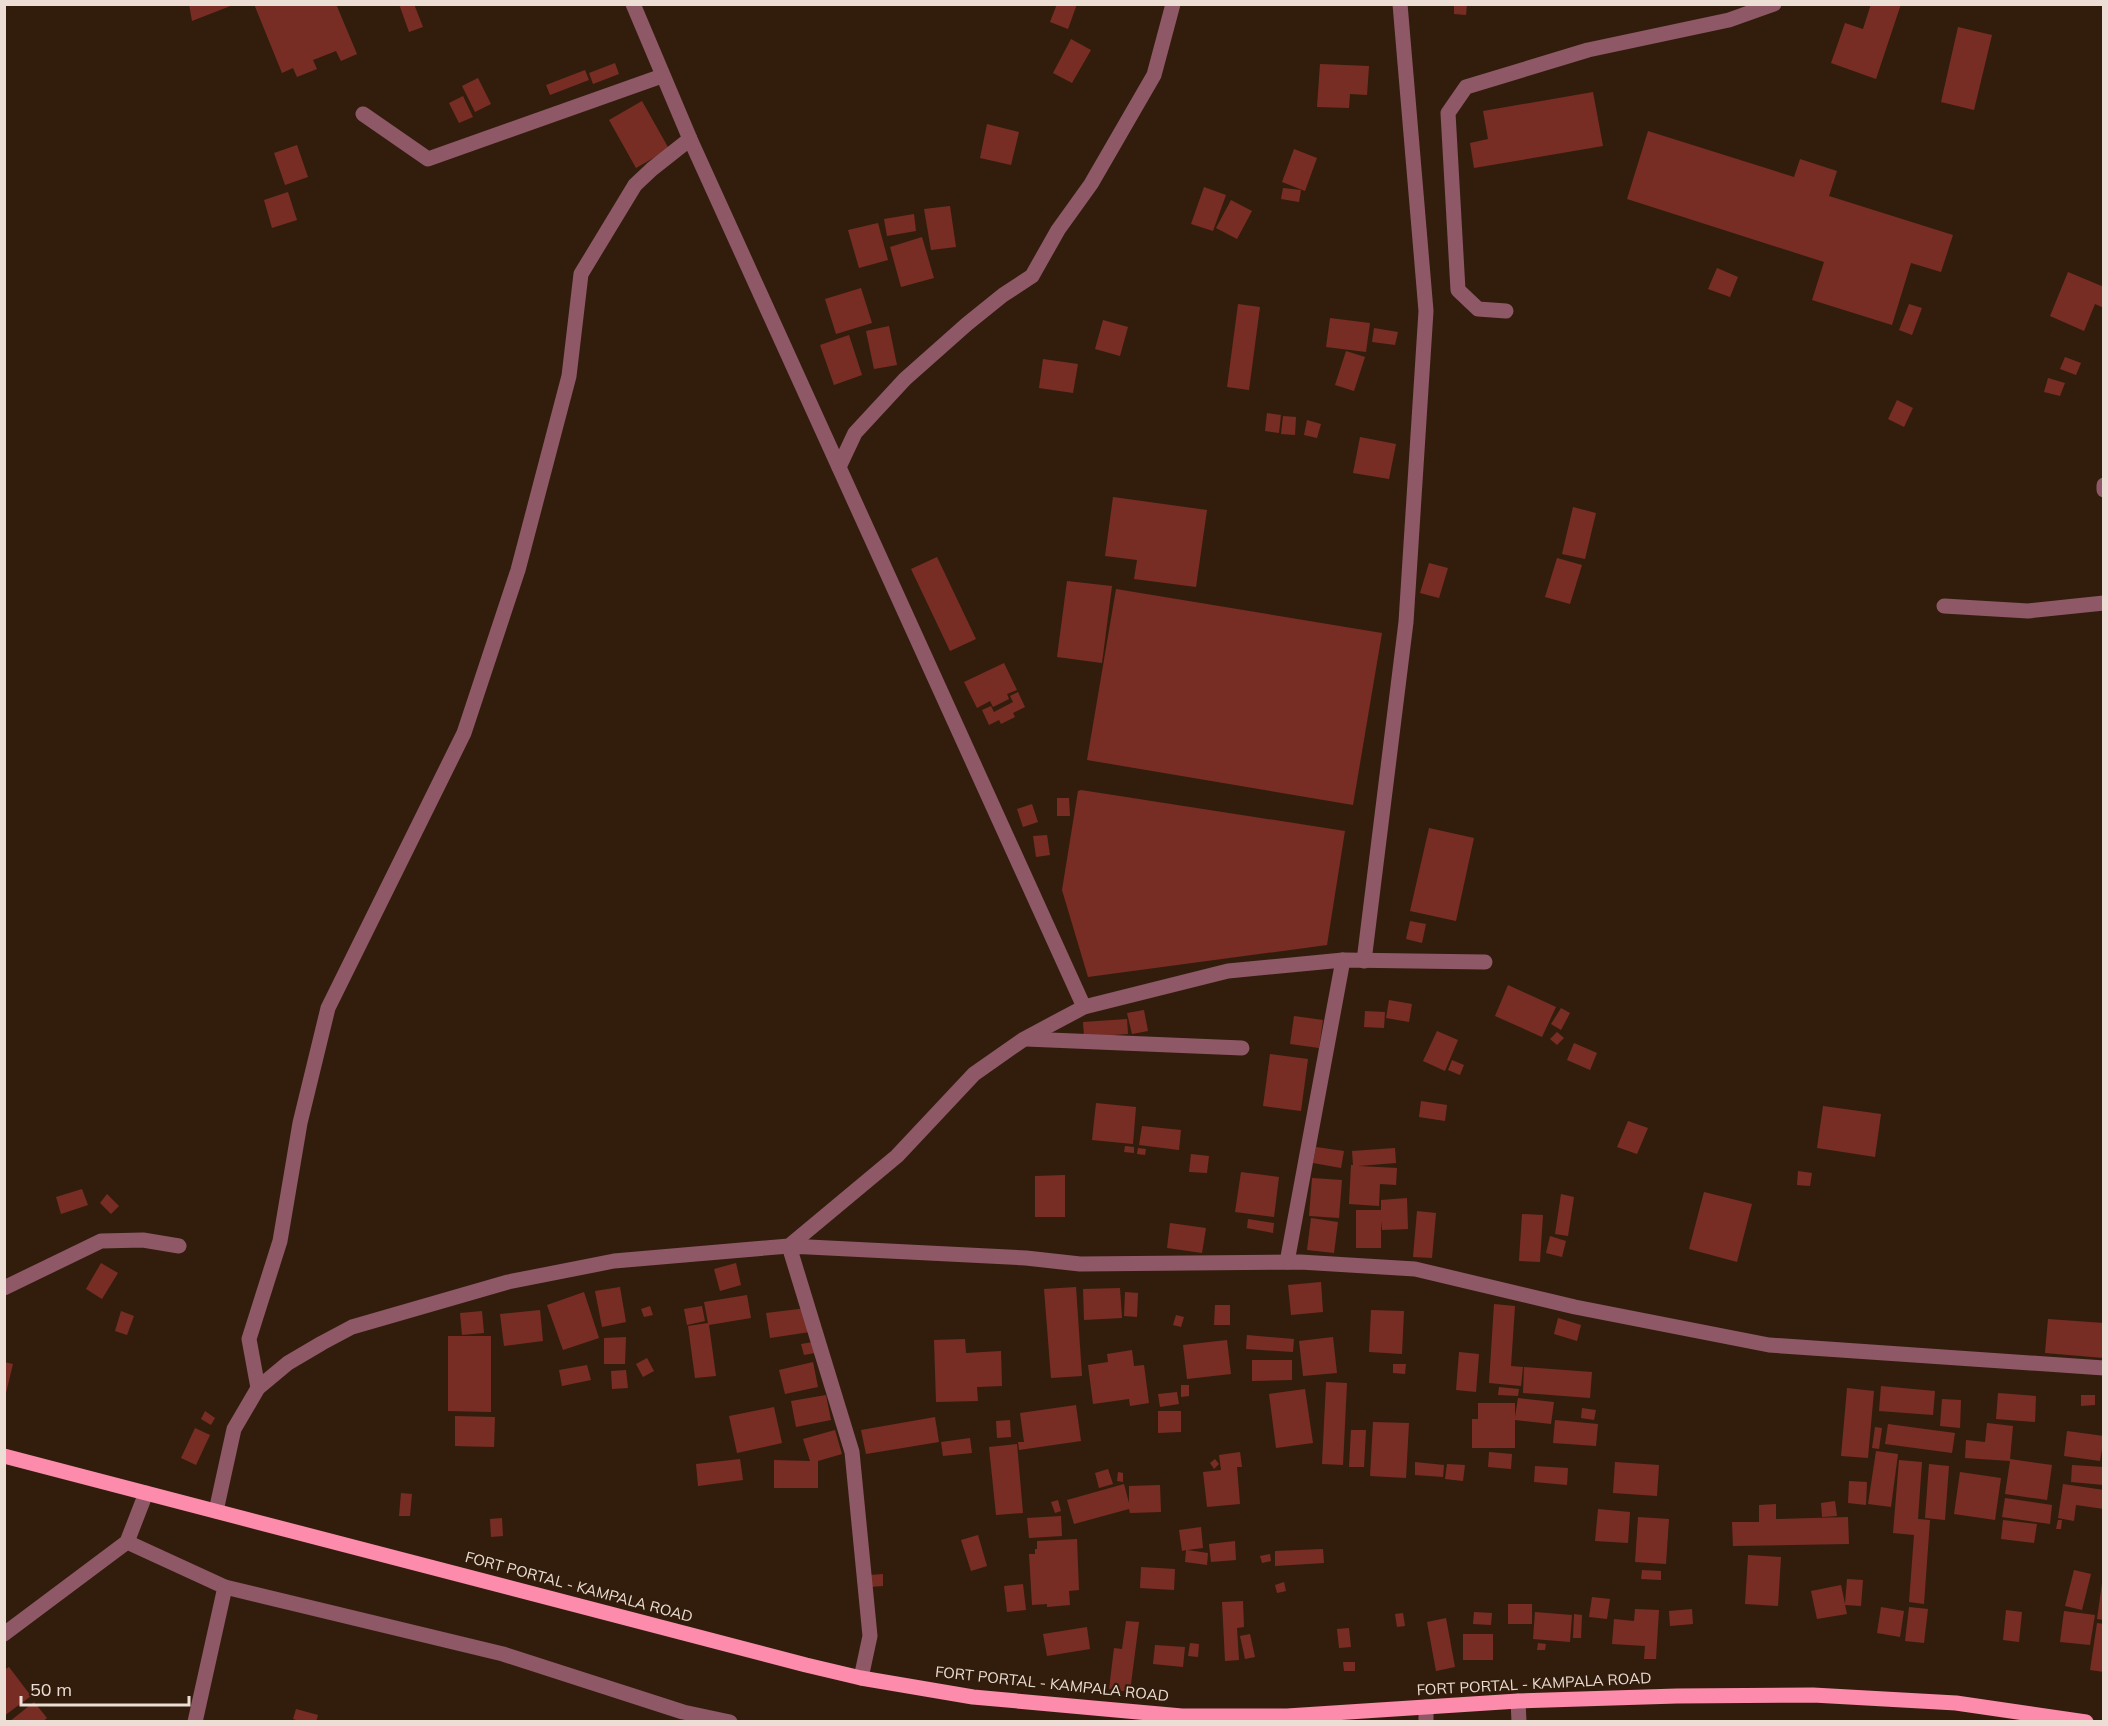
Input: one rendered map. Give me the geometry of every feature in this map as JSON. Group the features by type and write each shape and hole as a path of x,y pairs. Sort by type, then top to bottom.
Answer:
{"main road":[{"name":"FORT PORTAL - KAMPALA ROAD","path":"5,1456 861,1678 974,1697 1182,1716 1287,1716 1426,1714 1518,1701 1813,1695 1956,1703 2044,1718 2086,1722"}],"street":[{"path":"633,4 690,139 1084,1007"},
{"path":"839,467 855,433 905,379 967,324 1003,295 1032,276 1058,230 1091,184 1155,75 1173,4"},
{"path":"1364,961 1406,622 1426,311 1400,4"},
{"path":"1506,311 1478,309 1458,290 1448,112 1466,87 1588,50 1729,21 1774,4"},
{"path":"363,114 428,159 662,76"},
{"path":"258,1388 249,1339 280,1241 300,1123 328,1008 464,733 518,570 569,376 581,274 635,185 690,139"},
{"path":"2103,485 2103,490"},
{"path":"1944,606 2028,611 2103,603"},
{"path":"1287,1262 1343,960"},
{"path":"789,1246 897,1156 974,1074 1024,1039 1084,1007 1228,971 1343,960 1485,962"},
{"path":"1024,1039 1242,1048"},
{"path":"4,1288 101,1241 143,1240 179,1246"},
{"path":"789,1246 852,1452 870,1636 861,1678"},
{"path":"216,1511 234,1429 258,1388 288,1363 352,1327 508,1282 614,1261 789,1246 1026,1258 1080,1264 1287,1262 1415,1269 1575,1307 1769,1345 2103,1368"},
{"path":"4,1635 127,1542 146,1493"},
{"path":"127,1542 225,1587 503,1654 683,1712 730,1722"},
{"path":"195,1722 225,1587"},
{"path":"1518,1701 1520,1722"}],"building":[{"path":"189,4 233,4 233,5 192,21"},
{"path":"254,4 336,4 357,54 341,61 336,51 313,60 317,69 297,77 293,68 282,73"},
{"path":"399,4 414,4 423,27 409,32"},
{"path":"1057,4 1077,4 1068,29 1050,22"},
{"path":"1454,4 1467,4 1466,15 1454,14"},
{"path":"1871,4 1901,4 1876,79 1831,63 1845,23 1863,29"},
{"path":"1958,27 1992,35 1974,110 1941,102"},
{"path":"1071,39 1091,50 1072,83 1053,73"},
{"path":"615,63 619,74 593,84 589,73"},
{"path":"1320,64 1369,66 1367,95 1350,94 1349,108 1317,107"},
{"path":"585,70 589,80 550,95 546,85"},
{"path":"478,78 491,104 475,112 462,86"},
{"path":"1593,92 1603,146 1474,168 1470,143 1488,139 1483,111"},
{"path":"463,96 473,117 459,123 449,103"},
{"path":"642,101 669,149 636,168 609,120"},
{"path":"987,124 1019,132 1011,165 980,158"},
{"path":"1648,131 1794,177 1800,159 1837,171 1829,196 1953,235 1941,272 1911,263 1892,325 1812,300 1824,262 1627,199"},
{"path":"297,145 308,177 285,185 274,153"},
{"path":"1294,149 1317,158 1305,191 1282,182"},
{"path":"1204,187 1226,195 1213,231 1191,224"},
{"path":"1283,188 1301,190 1299,202 1281,199"},
{"path":"288,192 297,220 272,228 264,200"},
{"path":"1231,200 1252,211 1237,239 1216,228"},
{"path":"950,206 956,247 931,250 924,209"},
{"path":"914,214 916,231 887,236 884,219"},
{"path":"878,223 888,260 859,268 848,230"},
{"path":"922,237 934,278 901,287 890,247"},
{"path":"1717,268 1738,277 1730,297 1708,289"},
{"path":"2068,272 2104,287 2104,308 2095,304 2084,331 2050,316"},
{"path":"861,288 872,323 836,334 825,299"},
{"path":"1238,304 1260,307 1249,390 1227,387"},
{"path":"1909,304 1922,308 1912,335 1899,330"},
{"path":"1330,318 1370,323 1366,352 1326,347"},
{"path":"1103,320 1128,327 1120,356 1095,349"},
{"path":"889,326 897,365 874,369 866,331"},
{"path":"1374,328 1398,332 1395,345 1372,342"},
{"path":"849,335 862,375 834,385 820,345"},
{"path":"1346,351 1365,357 1354,391 1335,385"},
{"path":"2065,357 2081,363 2076,375 2060,369"},
{"path":"1043,359 1078,364 1073,393 1039,388"},
{"path":"2048,378 2065,383 2060,396 2044,392"},
{"path":"1897,400 1913,408 1904,427 1888,419"},
{"path":"1267,413 1281,415 1279,433 1265,431"},
{"path":"1283,416 1296,417 1295,435 1281,434"},
{"path":"1307,420 1321,424 1317,438 1304,435"},
{"path":"1360,437 1396,444 1389,479 1353,473"},
{"path":"1113,497 1207,510 1196,587 1134,579 1137,560 1105,556"},
{"path":"1573,507 1596,513 1585,559 1562,554"},
{"path":"937,557 976,639 950,651 911,569"},
{"path":"1557,558 1582,565 1570,604 1545,597"},
{"path":"1429,563 1448,568 1439,598 1420,593"},
{"path":"1067,581 1112,586 1102,663 1057,657"},
{"path":"1116,589 1382,633 1353,805 1087,760"},
{"path":"1004,663 1017,690 1007,694 1009,699 993,707 990,701 977,708 964,682"},
{"path":"1018,692 1025,707 1013,713 1015,717 1001,724 999,720 989,725 982,710 991,706 994,712 1013,702 1010,696"},
{"path":"1078,791 1345,831 1327,945 1088,977 1062,890"},
{"path":"1057,798 1069,798 1070,816 1057,816"},
{"path":"1032,804 1038,822 1023,827 1017,809"},
{"path":"1429,828 1474,838 1456,921 1410,911"},
{"path":"1047,835 1050,855 1036,857 1033,836"},
{"path":"1410,921 1426,924 1422,943 1406,939"},
{"path":"1508,985 1556,1007 1542,1037 1495,1016"},
{"path":"1389,1000 1412,1004 1409,1022 1386,1018"},
{"path":"1561,1008 1570,1013 1561,1030 1551,1024"},
{"path":"1144,1010 1148,1031 1132,1034 1127,1013"},
{"path":"1365,1011 1385,1012 1384,1028 1364,1027"},
{"path":"1294,1016 1323,1020 1319,1048 1290,1044"},
{"path":"1127,1019 1128,1034 1084,1037 1083,1022"},
{"path":"1437,1031 1458,1040 1445,1071 1423,1061"},
{"path":"1557,1032 1564,1038 1557,1045 1550,1039"},
{"path":"1574,1043 1597,1053 1590,1070 1567,1060"},
{"path":"1270,1054 1308,1059 1301,1111 1263,1106"},
{"path":"1452,1060 1464,1065 1460,1075 1448,1070"},
{"path":"1421,1101 1447,1105 1445,1121 1419,1117"},
{"path":"1096,1103 1136,1107 1133,1144 1092,1140"},
{"path":"1823,1106 1881,1114 1875,1157 1817,1148"},
{"path":"1628,1121 1648,1128 1637,1154 1617,1147"},
{"path":"1142,1126 1181,1130 1179,1150 1139,1145"},
{"path":"1125,1146 1134,1147 1134,1153 1124,1152"},
{"path":"1316,1147 1344,1151 1341,1168 1313,1163"},
{"path":"1138,1148 1146,1149 1145,1155 1137,1154"},
{"path":"1395,1148 1396,1163 1358,1166 1397,1168 1396,1185 1380,1184 1379,1206 1349,1204 1352,1151"},
{"path":"1191,1154 1209,1156 1207,1173 1189,1172"},
{"path":"1798,1171 1812,1173 1810,1186 1797,1185"},
{"path":"1241,1172 1279,1177 1274,1217 1235,1212"},
{"path":"1065,1175 1065,1217 1035,1217 1035,1176"},
{"path":"1312,1178 1342,1180 1339,1218 1309,1216"},
{"path":"82,1189 88,1205 61,1214 56,1197"},
{"path":"1704,1192 1752,1204 1737,1262 1689,1249"},
{"path":"107,1194 119,1206 111,1214 100,1203"},
{"path":"1561,1194 1574,1197 1568,1236 1555,1234"},
{"path":"1407,1198 1408,1229 1382,1230 1381,1221 1381,1248 1356,1248 1356,1210 1381,1210 1381,1200"},
{"path":"1417,1211 1436,1213 1432,1258 1413,1257"},
{"path":"1522,1214 1543,1215 1540,1262 1519,1261"},
{"path":"1311,1218 1338,1222 1334,1253 1307,1250"},
{"path":"1248,1219 1274,1223 1273,1233 1247,1228"},
{"path":"1170,1223 1206,1228 1202,1253 1167,1248"},
{"path":"1550,1236 1566,1241 1562,1257 1546,1253"},
{"path":"101,1263 118,1273 102,1299 86,1289"},
{"path":"736,1263 741,1285 720,1291 714,1269"},
{"path":"1321,1282 1323,1312 1291,1315 1288,1285"},
{"path":"620,1287 626,1322 602,1327 595,1291"},
{"path":"1076,1287 1082,1376 1051,1378 1044,1289"},
{"path":"1120,1288 1122,1318 1084,1320 1083,1289"},
{"path":"584,1292 599,1338 563,1350 547,1305"},
{"path":"1125,1292 1138,1293 1137,1317 1124,1316"},
{"path":"747,1295 751,1318 709,1325 716,1376 695,1378 688,1326 708,1323 704,1302"},
{"path":"1494,1304 1515,1306 1511,1366 1523,1367 1521,1386 1489,1383"},
{"path":"1215,1305 1230,1305 1230,1325 1214,1325"},
{"path":"650,1306 653,1315 644,1317 641,1309"},
{"path":"702,1306 705,1321 687,1325 684,1309"},
{"path":"807,1308 810,1332 770,1338 766,1313"},
{"path":"540,1310 543,1341 504,1346 500,1314"},
{"path":"1371,1310 1404,1311 1402,1354 1369,1352"},
{"path":"121,1311 134,1316 127,1335 115,1331"},
{"path":"482,1311 484,1333 462,1335 460,1313"},
{"path":"1176,1315 1184,1317 1181,1327 1173,1325"},
{"path":"1558,1318 1581,1325 1577,1341 1554,1334"},
{"path":"2048,1319 2104,1323 2104,1358 2045,1353"},
{"path":"1247,1335 1294,1339 1293,1352 1246,1349"},
{"path":"448,1336 491,1336 491,1412 448,1411"},
{"path":"626,1337 625,1364 604,1364 604,1338"},
{"path":"1333,1337 1337,1373 1303,1376 1299,1341"},
{"path":"965,1339 966,1353 1001,1351 1002,1386 977,1387 978,1401 936,1402 934,1340"},
{"path":"1227,1340 1231,1374 1187,1379 1183,1345"},
{"path":"813,1342 815,1353 804,1355 801,1344"},
{"path":"1132,1350 1134,1366 1144,1365 1149,1403 1130,1406 1129,1399 1093,1404 1088,1365 1108,1362 1107,1354"},
{"path":"1459,1352 1479,1354 1476,1392 1456,1390"},
{"path":"647,1358 654,1371 643,1377 636,1364"},
{"path":"1252,1360 1292,1360 1292,1380 1252,1381"},
{"path":"4,1362 13,1364 5,1397 4,1397"},
{"path":"813,1362 818,1387 785,1394 779,1370"},
{"path":"1393,1364 1406,1364 1405,1374 1393,1373"},
{"path":"587,1365 591,1380 562,1386 559,1370"},
{"path":"1524,1367 1592,1372 1590,1398 1523,1393"},
{"path":"626,1370 628,1388 612,1389 611,1371"},
{"path":"1326,1382 1347,1383 1343,1465 1322,1464"},
{"path":"1181,1385 1189,1385 1189,1396 1181,1397"},
{"path":"1881,1386 1935,1391 1933,1415 1879,1411"},
{"path":"1499,1387 1519,1389 1518,1396 1498,1395"},
{"path":"1847,1388 1874,1391 1868,1458 1841,1456"},
{"path":"1305,1389 1313,1443 1276,1448 1269,1394"},
{"path":"1177,1392 1179,1404 1160,1407 1158,1394"},
{"path":"1998,1393 2036,1396 2035,1422 1996,1419"},
{"path":"826,1395 831,1420 796,1427 791,1401"},
{"path":"2081,1395 2095,1395 2095,1405 2081,1406"},
{"path":"1518,1398 1554,1402 1551,1424 1515,1420 1515,1448 1472,1448 1472,1419 1478,1419 1478,1403 1515,1403 1515,1417"},
{"path":"1942,1399 1961,1400 1960,1428 1940,1426"},
{"path":"1076,1405 1081,1441 1019,1450 1018,1442 1024,1442 1020,1413"},
{"path":"774,1407 782,1443 737,1453 729,1416"},
{"path":"1582,1408 1596,1410 1594,1420 1581,1418"},
{"path":"205,1411 215,1418 211,1425 201,1419"},
{"path":"1158,1411 1181,1411 1181,1432 1158,1433"},
{"path":"455,1416 495,1417 494,1447 455,1446"},
{"path":"935,1417 939,1442 866,1454 861,1430"},
{"path":"1010,1420 1011,1437 997,1438 996,1421"},
{"path":"1555,1420 1598,1424 1596,1446 1553,1443"},
{"path":"1373,1422 1409,1423 1406,1478 1370,1476"},
{"path":"1987,1423 2013,1426 2010,1459 2052,1465 2047,1500 2005,1494 2010,1461 1965,1458 1966,1440 1985,1442"},
{"path":"1888,1424 1955,1433 1952,1453 1885,1444"},
{"path":"1875,1427 1882,1428 1879,1449 1872,1448"},
{"path":"195,1428 210,1435 196,1465 181,1458"},
{"path":"835,1430 842,1454 818,1461 818,1488 774,1488 774,1460 810,1461 803,1439"},
{"path":"1351,1430 1366,1430 1364,1467 1349,1467"},
{"path":"2067,1431 2104,1436 2100,1461 2064,1456"},
{"path":"970,1438 972,1453 943,1456 941,1442"},
{"path":"1017,1444 1023,1513 996,1515 989,1447"},
{"path":"1876,1451 1898,1454 1891,1507 1868,1504"},
{"path":"1240,1452 1242,1467 1237,1467 1240,1504 1207,1507 1203,1472 1221,1470 1219,1455"},
{"path":"1489,1452 1512,1454 1511,1469 1488,1467"},
{"path":"740,1459 743,1480 698,1486 696,1464"},
{"path":"1215,1459 1219,1464 1214,1469 1210,1463"},
{"path":"1899,1460 1922,1462 1918,1519 1930,1520 1924,1604 1909,1602 1914,1535 1893,1533"},
{"path":"1415,1462 1444,1465 1443,1477 1415,1475"},
{"path":"1615,1462 1659,1465 1657,1496 1613,1493"},
{"path":"1447,1464 1465,1465 1463,1481 1445,1479"},
{"path":"1929,1464 1949,1466 1945,1520 1925,1518"},
{"path":"2072,1465 2104,1467 2104,1485 2071,1482"},
{"path":"1535,1466 1568,1468 1567,1485 1534,1482"},
{"path":"1108,1469 1113,1484 1099,1488 1095,1473"},
{"path":"1118,1472 1123,1473 1123,1482 1117,1481"},
{"path":"1960,1472 2001,1478 1995,1520 1954,1514"},
{"path":"1849,1481 1867,1482 1866,1505 1848,1503"},
{"path":"1124,1484 1129,1503 1129,1486 1160,1485 1161,1512 1130,1513 1129,1509 1074,1524 1067,1500"},
{"path":"2063,1484 2104,1490 2104,1509 2076,1505 2074,1521 2058,1518"},
{"path":"401,1493 412,1494 410,1516 399,1516"},
{"path":"2005,1498 2052,1505 2050,1524 2002,1517"},
{"path":"1058,1500 1061,1511 1055,1513 1051,1502"},
{"path":"1835,1501 1837,1516 1822,1517 1821,1503"},
{"path":"1776,1504 1776,1519 1848,1517 1849,1544 1733,1546 1732,1522 1759,1522 1759,1505"},
{"path":"1598,1509 1630,1512 1628,1543 1595,1541"},
{"path":"1061,1516 1062,1536 1029,1538 1027,1518"},
{"path":"1638,1517 1669,1519 1666,1564 1635,1562"},
{"path":"502,1518 503,1536 491,1537 490,1519"},
{"path":"2003,1520 2037,1524 2034,1543 2001,1539"},
{"path":"2058,1520 2062,1520 2061,1529 2056,1529"},
{"path":"1201,1527 1203,1548 1187,1550 1208,1553 1207,1565 1185,1562 1186,1550 1182,1551 1179,1530"},
{"path":"978,1535 987,1566 971,1571 961,1540"},
{"path":"1077,1539 1079,1590 1069,1591 1070,1605 1047,1607 1047,1604 1032,1605 1029,1554 1035,1554 1037,1541"},
{"path":"1235,1541 1236,1560 1211,1562 1209,1544"},
{"path":"1323,1549 1324,1563 1275,1566 1275,1551"},
{"path":"1270,1554 1271,1561 1262,1563 1260,1556"},
{"path":"1748,1555 1781,1557 1778,1606 1745,1604"},
{"path":"1141,1567 1175,1569 1174,1590 1140,1588"},
{"path":"1642,1570 1661,1571 1661,1580 1641,1579"},
{"path":"2074,1570 2091,1574 2082,1610 2065,1606"},
{"path":"883,1574 883,1586 869,1587 869,1575"},
{"path":"1847,1579 1863,1580 1861,1606 1845,1605 1847,1614 1817,1619 1811,1591 1841,1585 1845,1604"},
{"path":"1284,1582 1286,1591 1277,1593 1275,1585"},
{"path":"2102,1583 2104,1583 2104,1620 2097,1619"},
{"path":"1023,1584 1026,1610 1007,1612 1004,1586"},
{"path":"1592,1597 1610,1599 1607,1619 1589,1617"},
{"path":"1243,1601 1244,1627 1237,1628 1239,1660 1225,1661 1222,1602"},
{"path":"1508,1604 1532,1604 1532,1624 1508,1624"},
{"path":"1881,1607 1904,1611 1900,1637 1877,1633"},
{"path":"1909,1607 1928,1609 1924,1643 1905,1641"},
{"path":"1635,1609 1659,1610 1656,1659 1644,1659 1645,1646 1612,1644 1614,1619 1634,1621"},
{"path":"1692,1609 1693,1624 1670,1626 1669,1611"},
{"path":"2006,1610 2022,1612 2019,1642 2003,1640"},
{"path":"2064,1611 2095,1615 2090,1645 2060,1642"},
{"path":"1474,1612 1492,1613 1491,1625 1473,1624"},
{"path":"1535,1612 1572,1615 1570,1642 1533,1639"},
{"path":"1403,1613 1405,1626 1397,1627 1395,1614"},
{"path":"1574,1614 1582,1615 1581,1638 1573,1638"},
{"path":"1446,1618 1455,1667 1436,1671 1427,1622"},
{"path":"1126,1621 1139,1622 1130,1692 1109,1689 1114,1648 1122,1649"},
{"path":"2097,1623 2104,1624 2104,1672 2090,1670"},
{"path":"1087,1627 1090,1649 1047,1656 1043,1634"},
{"path":"1349,1628 1351,1647 1339,1648 1337,1629"},
{"path":"1250,1634 1255,1657 1245,1659 1240,1636"},
{"path":"1463,1634 1493,1634 1493,1660 1463,1660"},
{"path":"1190,1643 1199,1644 1198,1657 1188,1656"},
{"path":"1538,1643 1546,1644 1545,1650 1537,1650"},
{"path":"1155,1645 1185,1647 1183,1667 1153,1664"},
{"path":"1343,1662 1355,1662 1355,1671 1344,1671"},
{"path":"9,1667 31,1696 4,1716 4,1670"},
{"path":"34,1702 47,1718 42,1722 9,1722"},
{"path":"296,1709 318,1715 316,1722 302,1722 293,1719"}]}
